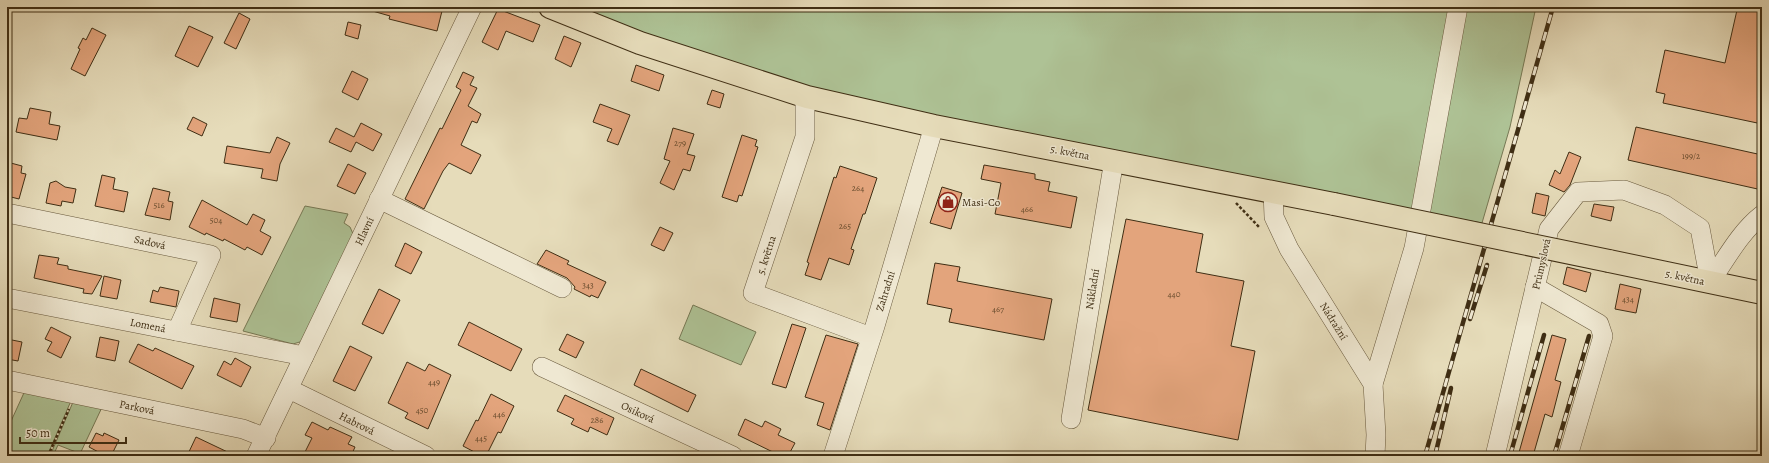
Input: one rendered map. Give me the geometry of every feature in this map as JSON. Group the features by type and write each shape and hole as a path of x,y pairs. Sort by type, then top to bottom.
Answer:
{"main road":[{"name":"5. května","path":"550,7 640,43 807,97 934,126 1273,191 1762,293"}],"street":[{"name":"Hlavní","path":"256,456 289,390 297,354 379,199 472,7"},
{"path":"1374,384 1414,248 1458,7"},
{"name":"5. května","path":"807,97 805,105 805,136 753,293 871,337"},
{"name":"Zahradní","path":"833,456 871,337 934,126"},
{"name":"Nákladní","path":"1070,419 1114,160"},
{"name":"Průmyslová","path":"1495,456 1549,229 1578,192 1624,190 1665,205 1700,228 1710,282"},
{"name":"Nádražní","path":"1273,191 1274,217 1289,249 1374,384 1376,435 1375,456"},
{"path":"379,199 562,288"},
{"name":"Sadová","path":"7,213 212,255 177,331"},
{"path":"1710,282 1739,240 1753,222 1762,215"},
{"path":"1535,287 1600,324 1603,336 1568,456"},
{"name":"Lomená","path":"7,298 297,354"},
{"name":"Osiková","path":"542,367 733,456"},
{"name":"Parková","path":"7,380 243,429 266,438"},
{"name":"Habrová","path":"289,390 426,456"}],"path":[{"path":"48,456 75,394"}],"green space":[{"path":"575,7 1536,7 1510,127 1482,223 1371,203 822,94 690,51"},
{"path":"305,206 348,214 344,223 350,227 354,236 303,341 293,344 243,331"},
{"path":"693,305 756,332 741,365 679,339"},
{"path":"28,384 74,394 47,456 7,456 7,430"},
{"path":"76,395 105,401 79,456 74,456 76,452 58,445 53,456 50,456"}],"building":[{"path":"370,7 429,7 442,11 437,31 389,19 390,16 369,10"},
{"path":"1743,7 1762,9 1762,124 1663,103 1665,94 1656,92 1665,50 1725,63 1737,10"},
{"path":"498,9 540,25 533,42 506,31 498,50 482,42"},
{"path":"239,13 250,19 236,49 224,43"},
{"path":"348,22 361,25 358,39 345,35"},
{"path":"189,26 213,37 198,67 175,56"},
{"path":"92,28 106,35 85,76 71,69 83,38 86,40"},
{"path":"564,36 581,43 571,67 555,59"},
{"path":"636,65 664,75 659,91 631,81"},
{"path":"352,71 368,79 358,100 342,92"},
{"path":"463,72 474,77 470,85 477,88 468,106 481,114 477,123 472,121 461,145 481,155 471,174 449,163 443,171 424,209 405,199 440,128 442,129 461,90 456,87"},
{"path":"712,90 724,94 720,108 707,104"},
{"path":"600,104 630,115 618,145 607,141 612,129 593,122"},
{"path":"30,108 51,112 49,124 60,126 57,140 16,132 19,118 27,119"},
{"path":"193,117 207,124 202,136 187,129"},
{"path":"361,123 382,134 373,151 356,142 351,152 329,142 336,128 354,137"},
{"path":"1636,127 1762,155 1762,190 1628,160"},
{"path":"673,128 694,134 687,154 695,156 690,171 683,169 674,190 660,183 670,161 664,159"},
{"path":"742,135 757,140 755,146 758,147 742,196 739,195 737,202 722,197"},
{"path":"277,137 290,143 280,164 277,181 261,178 263,169 224,163 227,146 270,153"},
{"path":"1569,152 1581,157 1570,185 1564,192 1549,185 1555,170 1560,174"},
{"path":"7,162 22,166 21,173 26,174 19,199 7,196"},
{"path":"348,164 366,173 355,194 337,186"},
{"path":"984,165 1035,174 1035,179 1050,182 1048,191 1077,197 1071,228 995,214 1001,183 981,179"},
{"path":"840,166 877,178 851,249 854,250 849,265 829,258 821,280 805,275 809,263 807,262 834,177 836,178"},
{"path":"102,175 115,178 113,189 128,192 124,212 95,206"},
{"path":"56,181 65,187 76,189 73,203 62,201 61,206 46,203 50,183"},
{"path":"942,187 962,193 951,229 930,223"},
{"path":"153,188 170,192 168,201 173,202 170,220 145,215"},
{"path":"1536,193 1549,196 1545,216 1532,213"},
{"path":"202,200 247,225 253,214 265,220 260,231 271,237 262,255 247,247 245,250 224,239 223,241 206,233 205,235 189,227"},
{"path":"1594,204 1614,207 1611,221 1591,216"},
{"path":"1126,219 1203,234 1196,272 1244,281 1231,346 1255,351 1238,440 1088,410"},
{"path":"660,227 673,233 664,251 651,245"},
{"path":"405,243 422,252 411,274 395,266"},
{"path":"546,250 569,261 567,264 606,282 598,298 591,295 590,297 574,289 575,287 567,278 537,264"},
{"path":"39,255 59,258 57,264 68,266 68,269 102,276 92,294 83,293 84,289 34,278"},
{"path":"935,263 960,267 957,281 1052,299 1044,340 949,322 952,309 927,304"},
{"path":"1567,267 1591,273 1586,292 1563,284"},
{"path":"104,276 121,280 117,299 100,296"},
{"path":"1620,284 1641,289 1636,313 1615,309"},
{"path":"160,287 179,291 176,307 150,302 153,290 158,292"},
{"path":"379,289 400,300 383,334 362,324"},
{"path":"214,298 240,304 237,322 210,317"},
{"path":"469,322 522,349 511,371 458,345"},
{"path":"792,324 806,328 786,388 772,384"},
{"path":"51,327 71,337 61,358 47,351 52,342 45,339"},
{"path":"567,334 584,342 576,358 559,350"},
{"path":"826,335 858,344 830,430 817,425 824,403 805,397"},
{"path":"1552,335 1566,339 1555,380 1561,382 1552,417 1545,414 1533,456 1518,456"},
{"path":"100,337 119,341 115,361 96,357"},
{"path":"7,339 22,342 18,361 7,359"},
{"path":"138,344 153,351 155,348 194,366 182,389 129,362"},
{"path":"350,346 372,357 355,391 333,381"},
{"path":"235,358 251,367 241,387 217,375 224,361 231,365"},
{"path":"407,362 425,371 429,364 451,375 428,429 405,418 408,413 388,403"},
{"path":"641,369 696,395 688,412 634,385"},
{"path":"491,394 514,406 501,433 498,432 486,456 482,456 463,446 476,420 478,421"},
{"path":"565,395 614,418 607,435 590,427 588,432 571,424 574,419 557,411"},
{"path":"745,419 762,427 765,421 781,429 778,435 795,443 788,456 781,456 738,435"},
{"path":"312,422 328,430 330,427 352,437 348,444 355,447 351,456 303,456 312,438 305,435"},
{"path":"96,433 103,436 104,433 119,440 111,456 106,456 89,447"},
{"path":"196,437 236,456 187,456"}],"railway":[{"path":"1425,456 1553,7"},
{"path":"1470,319 1487,265"},
{"path":"1510,456 1544,335"},
{"path":"1554,456 1589,336"},
{"path":"1435,456 1451,388"}],"place":[{"name":"Masi-Co","path":"948,202"}]}
